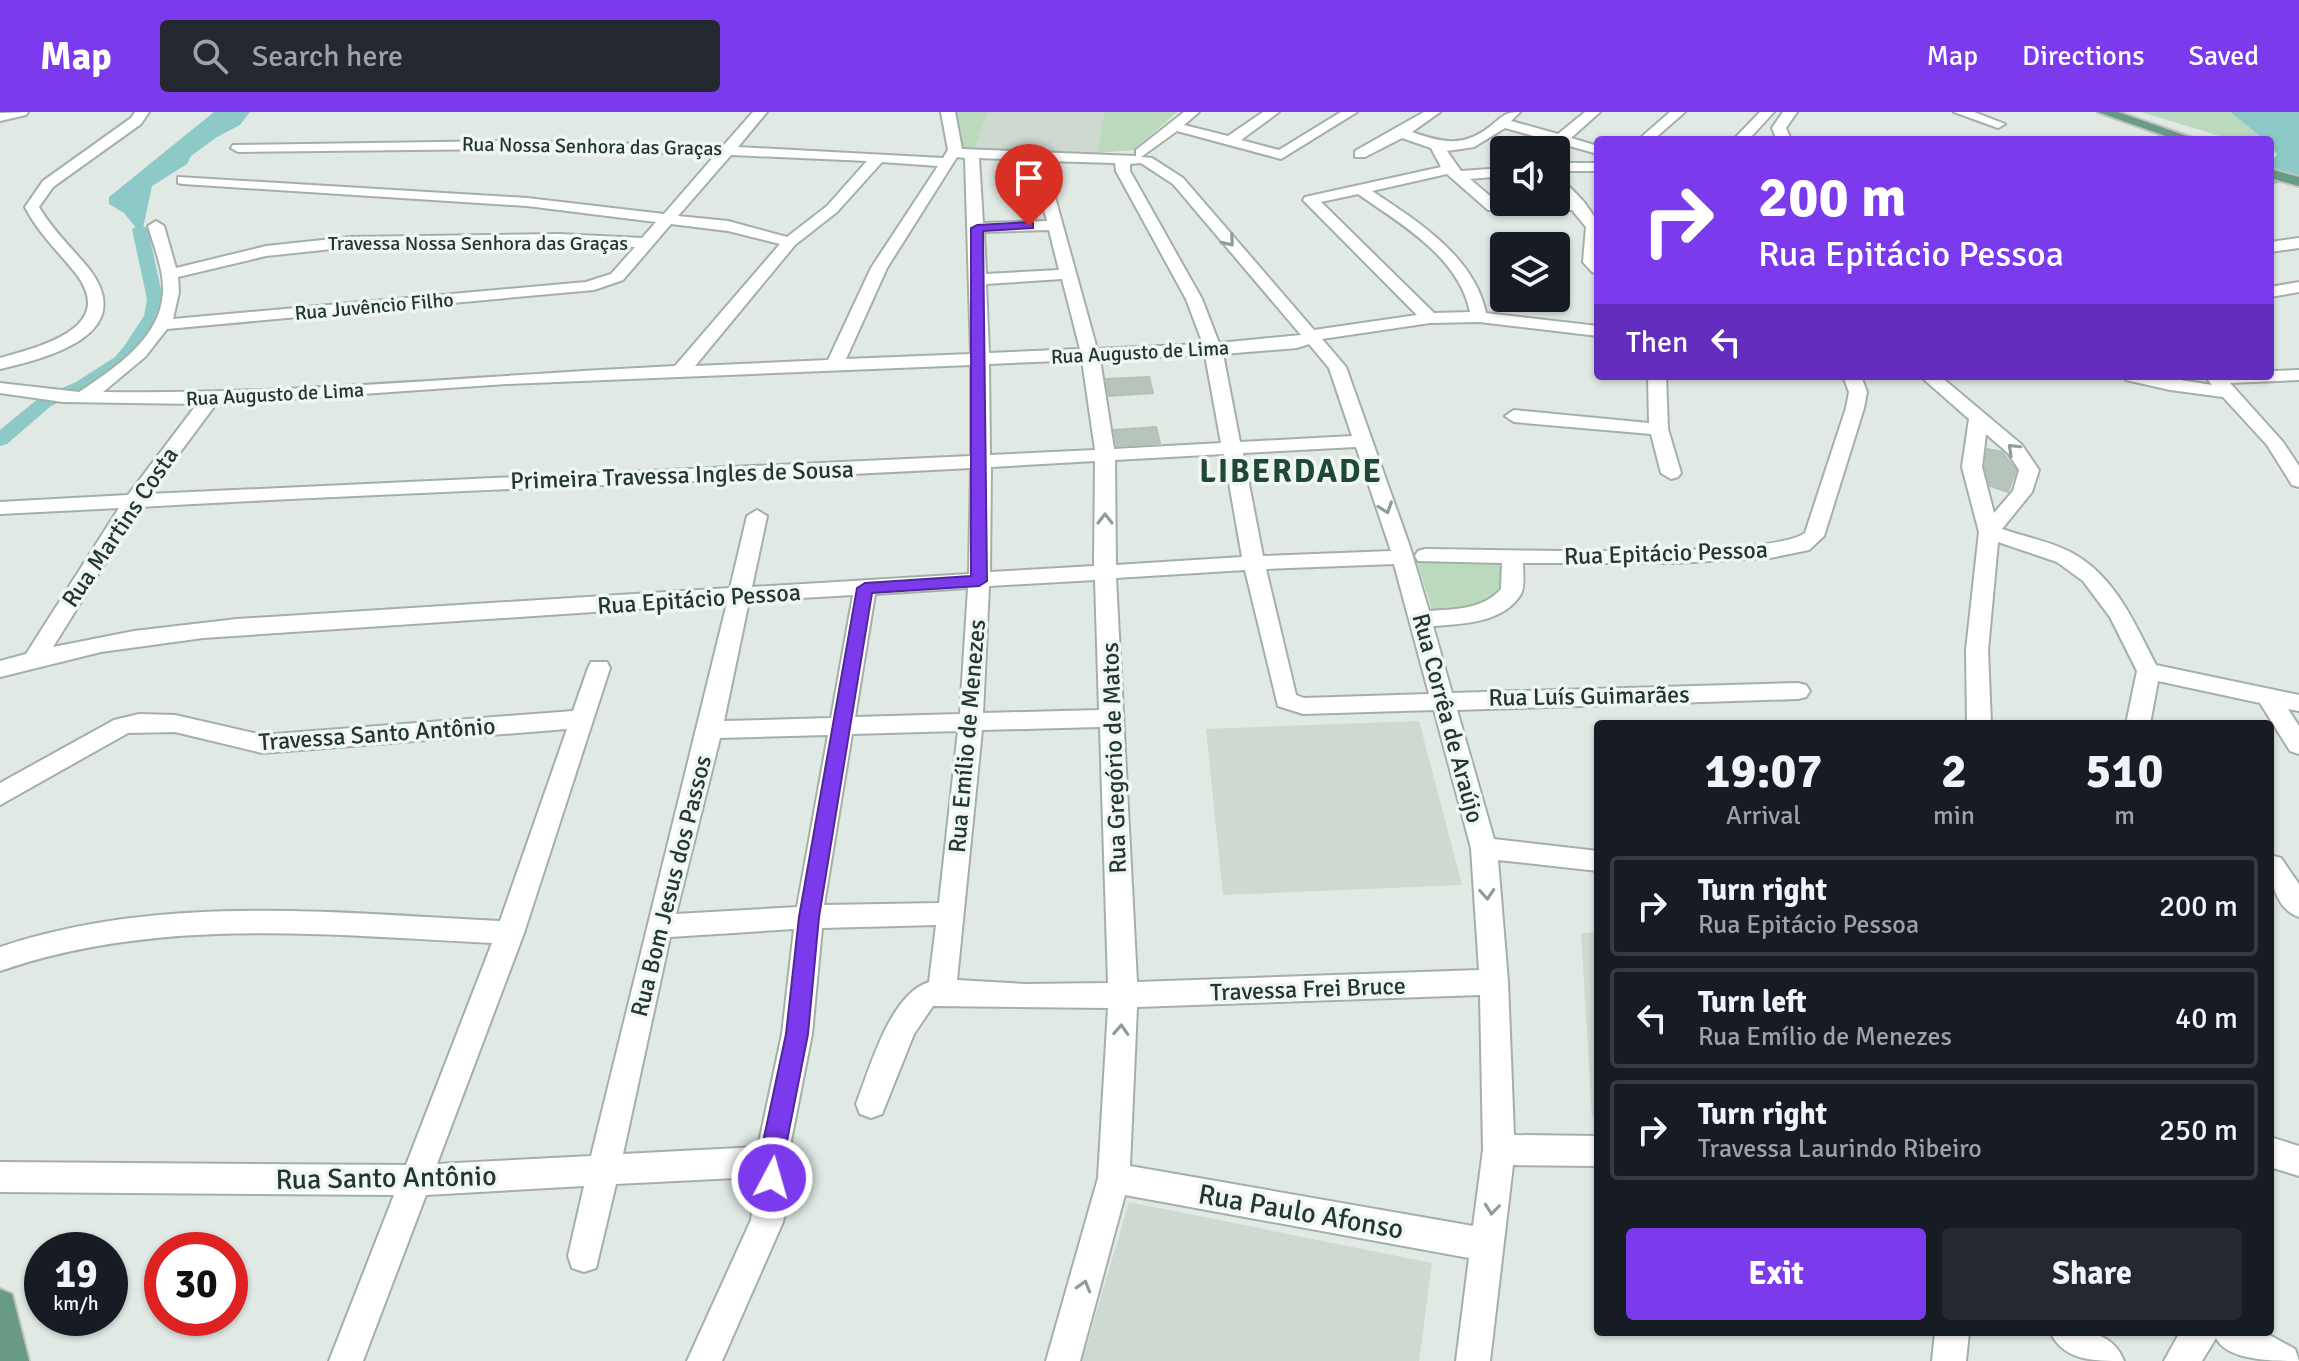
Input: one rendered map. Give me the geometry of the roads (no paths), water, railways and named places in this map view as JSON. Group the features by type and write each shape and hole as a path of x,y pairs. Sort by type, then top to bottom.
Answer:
{"main road":[{"path":"2085,112 2159,136"},
{"path":"2105,112 2179,136"},
{"path":"2274,167 2299,175"},
{"path":"2274,174 2299,182"},
{"path":"0,1306 12,1361"}],"street":[{"path":"0,117 21,112"},
{"path":"0,364 77,337 92,321 95,309 92,285 40,225 32,207 48,184 136,121 142,112"},
{"name":"Travessa Nossa Senhora das Graças","path":"588,287 617,277 760,112"},
{"name":"Rua Emílio de Menezes","path":"942,990 971,721 979,581 980,461 977,228 948,112"},
{"path":"1084,157 1122,159 1147,154 1173,126 1192,112"},
{"path":"1230,141 1272,112"},
{"path":"1173,126 1271,155 1283,155 1350,112"},
{"path":"1360,154 1433,112"},
{"path":"1565,136 1593,112"},
{"path":"1650,136 1678,112"},
{"path":"1744,136 1767,112"},
{"path":"1782,136 1779,128 1790,112"},
{"path":"1942,112 1966,114 1998,124"},
{"path":"1401,133 1436,145 1464,148 1508,118 1551,136"},
{"name":"Rua Nossa Senhora das Graças","path":"238,148 426,143 730,149 878,158 1084,157"},
{"path":"1570,143 1594,149"},
{"path":"1436,145 1454,172 1493,207 1579,205"},
{"path":"1084,157 1147,154"},
{"name":"Rua Corrêa de Araújo","path":"1147,154 1178,181 1337,367 1364,441 1413,556 1421,619 1484,848 1494,982 1499,1150 1473,1361"},
{"path":"834,367 879,268 957,156"},
{"name":"Rua Gregório de Matos","path":"1037,156 1090,354 1105,454 1105,571 1123,996 1114,1178 1063,1361"},
{"path":"679,373 790,242 832,209 878,158"},
{"path":"1122,159 1123,171 1194,299 1213,349 1254,563"},
{"path":"1570,167 1594,167"},
{"path":"1430,318 1312,203 1312,198 1454,172 1490,172"},
{"path":"183,180 527,202 738,227 790,242"},
{"path":"1359,188 1415,229 1454,267 1473,293 1479,317"},
{"path":"1570,196 1594,227 1591,262 1594,265"},
{"path":"977,228 1055,225"},
{"path":"64,397 129,364 160,325 169,307 171,292 156,226"},
{"name":"Travessa Nossa Senhora das Graças","path":"168,275 266,251 363,241 528,239 648,243"},
{"path":"2274,246 2299,243"},
{"path":"976,280 1068,274"},
{"name":"Rua Juvêncio Filho","path":"160,325 588,287"},
{"path":"2274,291 2299,287"},
{"name":"Rua Augusto de Lima","path":"0,388 64,397 210,399 506,379 1213,349 1297,343 1310,336 1430,318 1479,317 1594,331"},
{"path":"2274,377 2299,375"},
{"path":"1657,380 1659,429 1671,473"},
{"name":"Rua Epitácio Pessoa","path":"0,669 104,642 171,632 1254,563 1413,556 1672,556 1770,551 1802,545 1814,536 1855,408 1858,392 1854,380"},
{"path":"1934,380 2015,449 2029,470 2022,492 1989,532"},
{"path":"2149,380 2170,385 2243,380"},
{"path":"2220,382 2274,442 2299,481"},
{"name":"Rua Martins Costa","path":"34,659 135,499 210,399"},
{"path":"1514,416 1659,429"},
{"path":"1978,418 1972,467 1989,532 1977,650 1979,720"},
{"name":"Primeira Travessa Ingles de Sousa","path":"0,508 1364,441"},
{"name":"Rua Bom Jesus dos Passos","path":"584,1256 659,926 710,730 757,516"},
{"path":"1989,532 2064,557 2091,576 2120,615 2148,671 2139,720"},
{"path":"1421,619 1474,614 1498,606 1512,591 1513,556"},
{"name":"Rua Luís Guimarães","path":"1254,563 1286,700 1303,706 1442,699 1798,691"},
{"path":"704,1361 767,1222 772,1195 771,1161 797,1034 809,917 865,588"},
{"path":"346,1361 510,933 599,668"},
{"path":"2148,671 2299,703"},
{"path":"2269,698 2299,745"},
{"path":"710,730 1113,718"},
{"name":"Travessa Santo Antônio","path":"0,795 122,726 141,720 161,721 233,740 262,744 583,719"},
{"path":"1484,848 1594,861"},
{"path":"2274,868 2299,906"},
{"path":"659,926 809,917 951,914"},
{"path":"0,959 55,940 144,924 343,924 510,933"},
{"name":"Travessa Frei Bruce","path":"1123,996 1494,982"},
{"path":"871,1104 913,1006 928,994 942,990 990,996 1123,996"},
{"path":"1499,1150 1594,1151"},
{"path":"2274,1153 2299,1161"},
{"name":"Rua Santo Antônio","path":"0,1177 414,1180 771,1161"},
{"name":"Rua Paulo Afonso","path":"1114,1178 1488,1245"},
{"path":"1949,1361 1952,1336"},
{"path":"2073,1336 2107,1361"},
{"path":"2181,1361 2198,1336"},
{"path":"2237,1336 2283,1361"}],"water":[{"path":"214,112 250,112 240,125 217,137 191,156 187,164 152,186 143,228 137,229 124,213 109,204 109,197"},
{"path":"2230,112 2299,112 2299,177 2274,184 2274,159 2277,154 2274,136 2260,136"}],"waterway":[{"path":"0,440 45,402 82,386 121,361 132,348 152,316 155,299 140,229"}],"district":[{"name":"LIBERDADE","path":"1291,471"}]}
